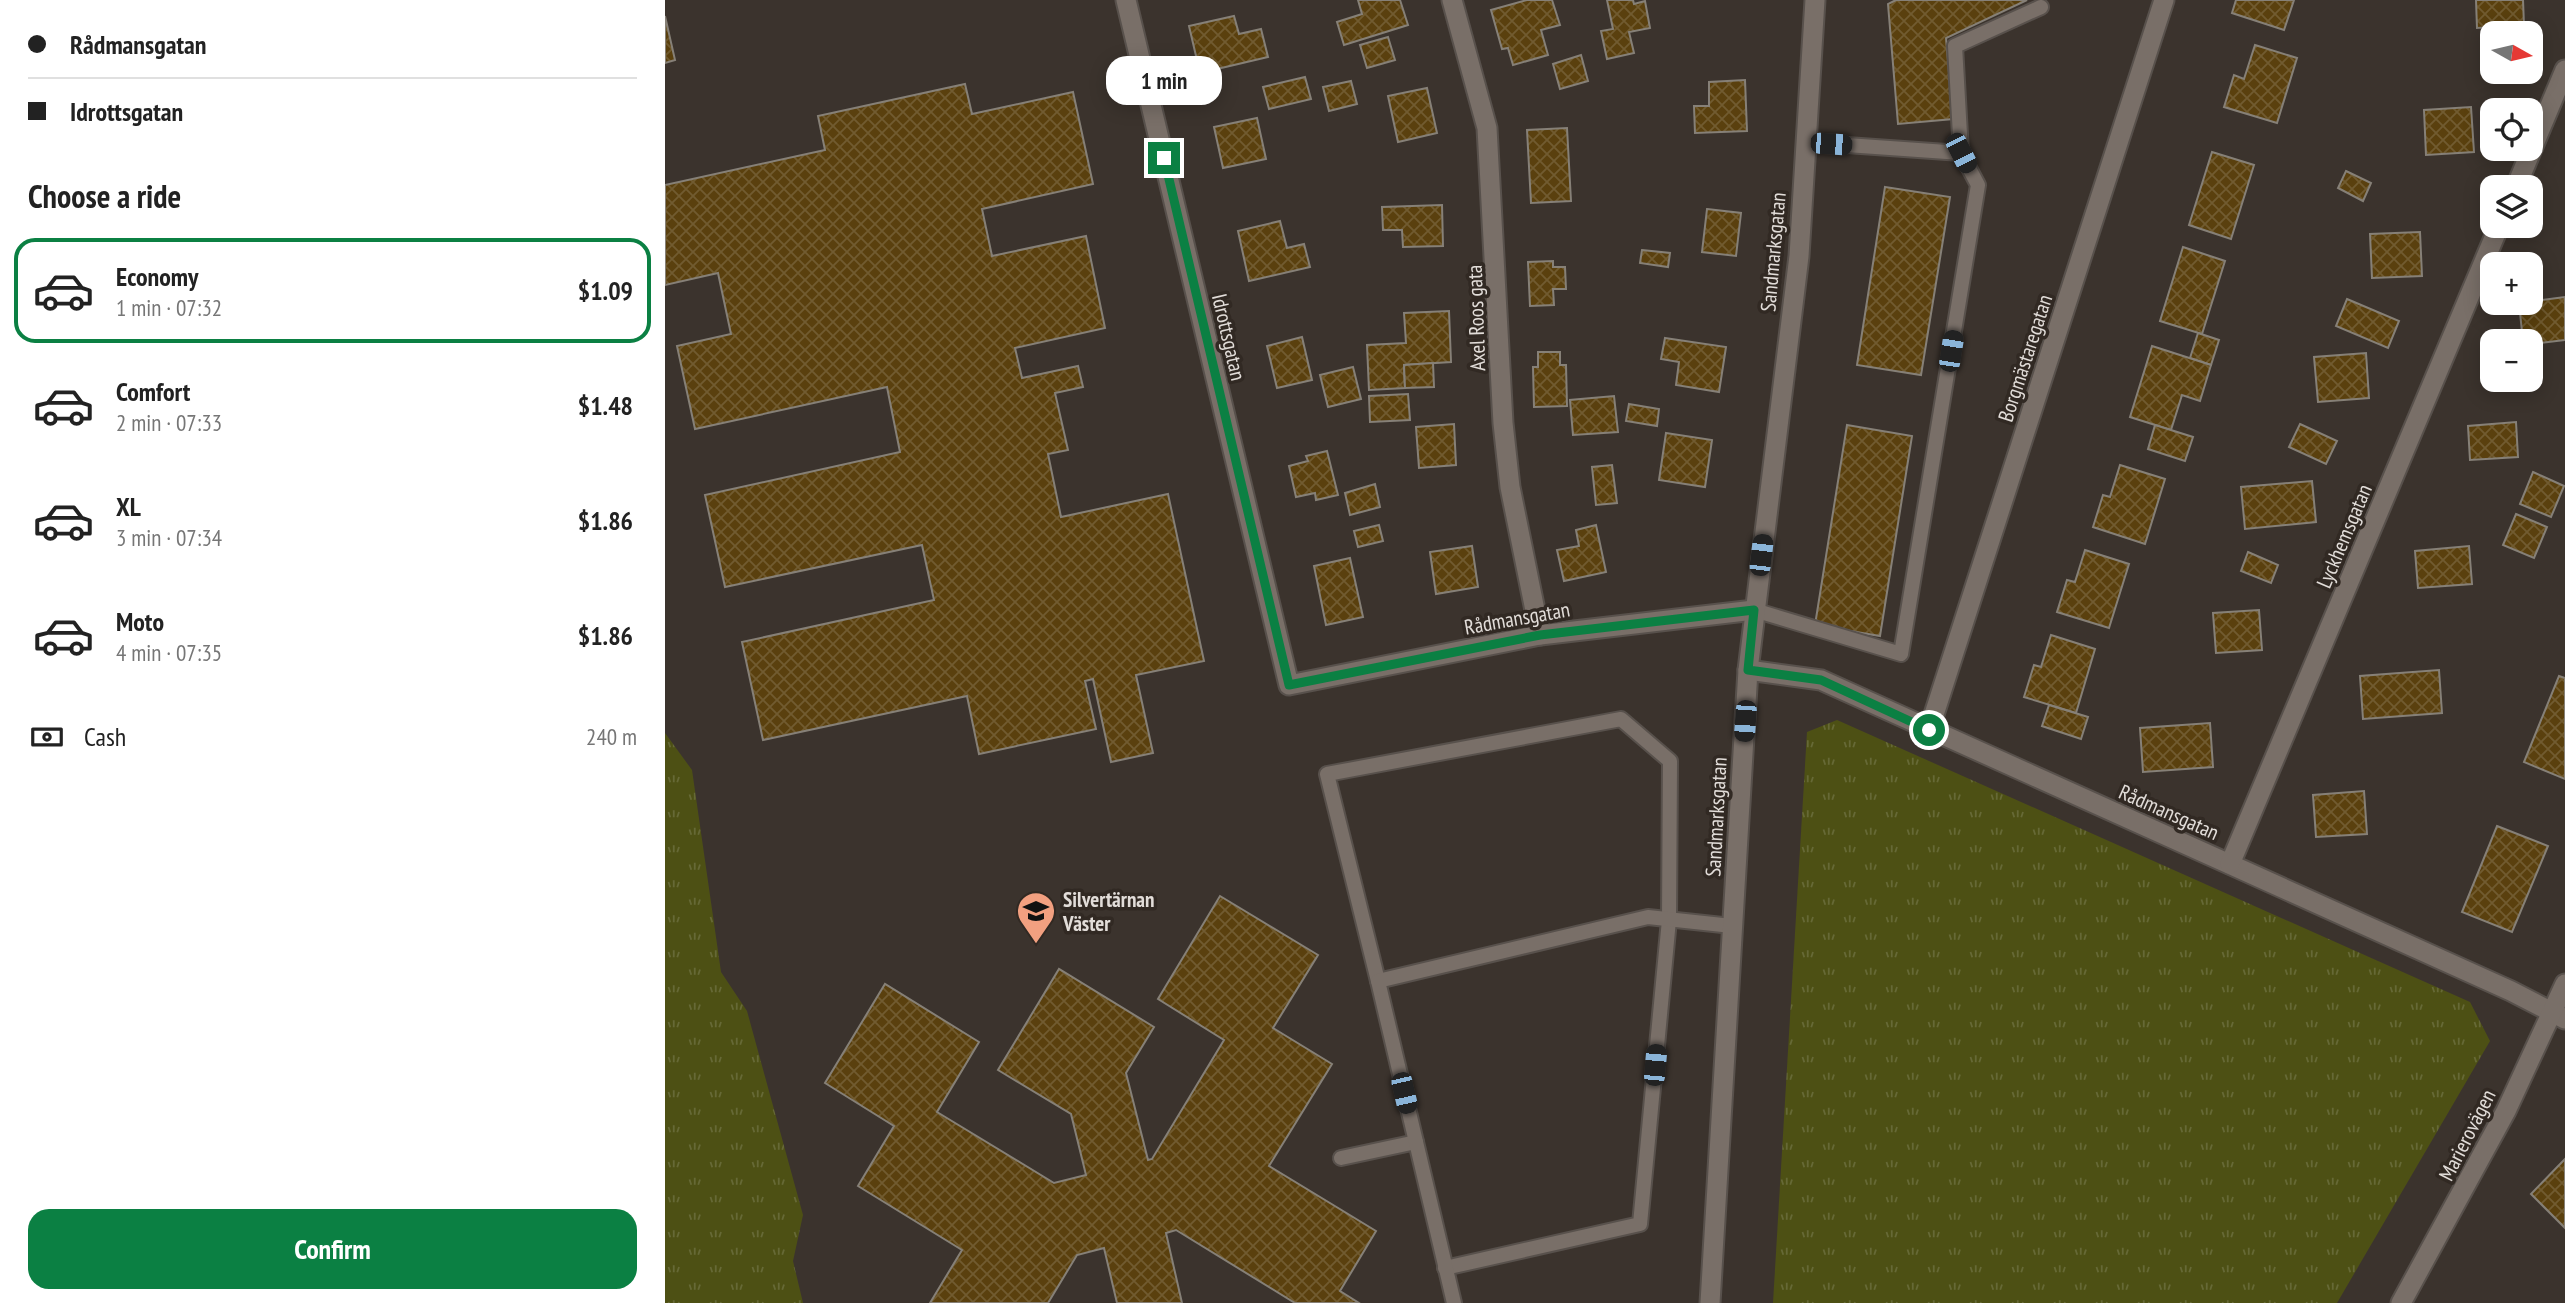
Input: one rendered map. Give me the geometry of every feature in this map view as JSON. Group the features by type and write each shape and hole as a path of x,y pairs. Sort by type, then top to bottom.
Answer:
{"street":[{"name":"Idrottsgatan","path":"1126,0 1289,685"},
{"name":"Axel Roos gata","path":"1452,0 1487,128 1503,423 1510,487 1540,635"},
{"name":"Sandmarksgatan","path":"1710,1303 1748,670 1798,256 1815,0"},
{"name":"Borgmästaregatan","path":"1929,730 2164,0"},
{"path":"2520,175 2565,70"},
{"name":"Lyckhemsgatan","path":"2230,864 2494,238"},
{"name":"Rådmansgatan","path":"1289,685 1540,635 1754,610"},
{"name":"Rådmansgatan","path":"1748,670 1821,680 2559,1016"},
{"name":"Marierovägen","path":"2401,1303 2466,1190 2559,1016 2565,984"}],"lane":[{"path":"1754,610 1901,654 1978,185 1961,153 1955,46 2041,7"},
{"path":"1804,142 1961,153"},
{"path":"1445,1268 1640,1224 1669,919 1670,761 1621,719 1327,774 1378,981 1445,1268 1454,1303"},
{"path":"1378,981 1648,917 1732,926"},
{"path":"1341,1158 1416,1142"}],"green space":[{"path":"1837,720 2470,1002 2490,1041 2337,1303 1773,1303 1807,732"},
{"path":"665,733 692,770 721,972 747,1011 803,1215 793,1261 803,1303 665,1303"}],"building":[{"path":"1358,0 1400,0 1408,25 1344,45 1337,22 1362,14"},
{"path":"1527,0 1552,0 1560,25 1541,30 1548,55 1513,65 1508,48 1502,49 1491,10"},
{"path":"1607,0 1633,0 1634,4 1645,1 1650,28 1629,32 1634,53 1607,59 1601,31 1613,29"},
{"path":"1896,0 2027,0 1946,38 1953,119 1898,124 1888,4"},
{"path":"2236,0 2294,0 2284,30 2232,13"},
{"path":"2476,0 2523,0 2524,21 2480,21 2480,28 2477,28"},
{"path":"665,16 675,60 665,63"},
{"path":"1234,16 1239,34 1261,29 1268,57 1200,73 1189,26"},
{"path":"1388,37 1395,60 1367,68 1360,45"},
{"path":"2255,45 2297,58 2277,123 2224,107 2234,75 2244,79"},
{"path":"1581,55 1588,81 1560,89 1553,64"},
{"path":"1305,77 1311,99 1269,109 1263,87"},
{"path":"1745,80 1747,131 1695,133 1694,106 1709,106 1709,82"},
{"path":"1351,81 1357,104 1329,111 1323,87"},
{"path":"965,84 972,114 1073,92 1093,184 982,209 992,256 1086,236 1105,328 1015,348 1022,378 1078,366 1083,387 1055,393 1068,450 1048,454 1061,517 1168,494 1204,661 1136,675 1153,753 1111,762 1093,679 1085,681 1096,729 979,754 967,696 763,740 742,642 934,600 922,545 725,587 705,495 900,452 887,387 695,429 677,346 731,334 718,273 665,285 665,185 825,150 818,116"},
{"path":"1427,88 1437,133 1398,142 1388,96"},
{"path":"2471,107 2474,152 2426,155 2424,110"},
{"path":"1257,118 1266,159 1223,168 1214,127"},
{"path":"1567,128 1571,201 1531,203 1527,130"},
{"path":"2212,152 2254,165 2231,239 2189,225"},
{"path":"2346,171 2371,183 2363,201 2338,188"},
{"path":"1885,187 1950,197 1921,375 1857,365"},
{"path":"1442,205 1443,246 1403,247 1402,230 1383,230 1382,207"},
{"path":"1707,209 1741,213 1736,256 1702,252"},
{"path":"1280,221 1287,248 1304,244 1310,267 1249,281 1238,231"},
{"path":"2420,232 2422,276 2372,278 2370,234"},
{"path":"2183,247 2225,261 2202,334 2160,321"},
{"path":"1642,250 1670,253 1668,267 1640,263"},
{"path":"1553,261 1553,267 1565,267 1566,289 1553,289 1554,305 1530,306 1528,262"},
{"path":"2565,297 2565,340 2543,343 2543,329 2522,329 2520,315 2543,315 2543,300"},
{"path":"2347,299 2399,321 2388,348 2336,326"},
{"path":"1449,311 1451,362 1404,365 1405,388 1369,390 1367,345 1406,343 1404,313"},
{"path":"2198,333 2219,340 2211,365 2190,358"},
{"path":"1302,337 1312,380 1277,388 1267,346"},
{"path":"1665,338 1726,347 1719,392 1676,385 1679,362 1661,359"},
{"path":"2152,346 2211,365 2200,401 2182,395 2171,430 2130,417"},
{"path":"1538,352 1560,352 1560,365 1566,365 1567,406 1534,407 1533,367 1538,367"},
{"path":"2366,353 2369,398 2318,402 2314,357"},
{"path":"1433,363 1434,387 1405,388 1404,365"},
{"path":"1353,367 1361,399 1328,407 1320,375"},
{"path":"1408,394 1410,420 1370,422 1369,396"},
{"path":"1614,396 1618,432 1573,435 1570,400"},
{"path":"1629,404 1659,409 1657,426 1626,421"},
{"path":"2516,422 2518,457 2470,460 2468,426"},
{"path":"1454,424 1456,465 1419,468 1416,427"},
{"path":"2300,424 2337,441 2326,464 2289,447"},
{"path":"1847,425 1912,436 1880,636 1815,625"},
{"path":"2155,425 2193,437 2185,461 2148,449"},
{"path":"1666,433 1712,440 1705,487 1659,480"},
{"path":"1327,451 1338,495 1316,500 1315,493 1296,497 1289,466 1308,461 1306,456"},
{"path":"1612,465 1617,503 1596,505 1592,467"},
{"path":"2120,465 2165,479 2145,544 2093,527 2103,495 2110,497"},
{"path":"2533,472 2564,486 2551,517 2520,504"},
{"path":"2312,481 2316,522 2245,529 2241,487"},
{"path":"1375,484 1380,507 1350,515 1345,493"},
{"path":"2516,514 2547,527 2534,558 2503,545"},
{"path":"1379,525 1383,541 1358,547 1354,531"},
{"path":"1596,525 1606,572 1564,581 1557,550 1579,546 1576,530"},
{"path":"1472,546 1478,587 1436,594 1430,552"},
{"path":"2469,546 2472,584 2418,588 2415,551"},
{"path":"2085,550 2129,564 2109,628 2057,612 2067,580 2075,582"},
{"path":"2248,552 2278,565 2271,583 2241,571"},
{"path":"1350,558 1363,617 1326,625 1314,566"},
{"path":"2259,610 2262,650 2216,653 2213,613"},
{"path":"2051,635 2095,649 2076,713 2024,697 2034,665 2041,667"},
{"path":"2439,670 2442,713 2363,719 2360,676"},
{"path":"2559,676 2565,678 2565,779 2524,762"},
{"path":"2049,705 2088,717 2081,739 2042,726"},
{"path":"2210,723 2213,767 2143,772 2140,728"},
{"path":"2364,791 2367,834 2316,837 2313,795"},
{"path":"2497,826 2548,846 2512,932 2462,912"},
{"path":"1220,896 1318,955 1273,1028 1332,1064 1269,1166 1376,1231 1340,1291 1359,1303 1295,1303 1176,1230 1166,1233 1182,1303 1117,1303 1104,1248 1077,1255 1048,1303 930,1303 962,1250 858,1186 894,1126 825,1083 885,984 979,1042 937,1112 1054,1183 1086,1175 1071,1114 998,1070 1059,969 1154,1027 1126,1073 1148,1160 1152,1159 1224,1040 1158,999"},
{"path":"2565,1159 2565,1228 2531,1194"}],"place":[{"name":"Silvertärnan Väster","path":"1036,945"}],"route":[{"path":"1164,158 1289,685 1540,635 1754,610 1748,670 1821,680 1929,730"}]}
